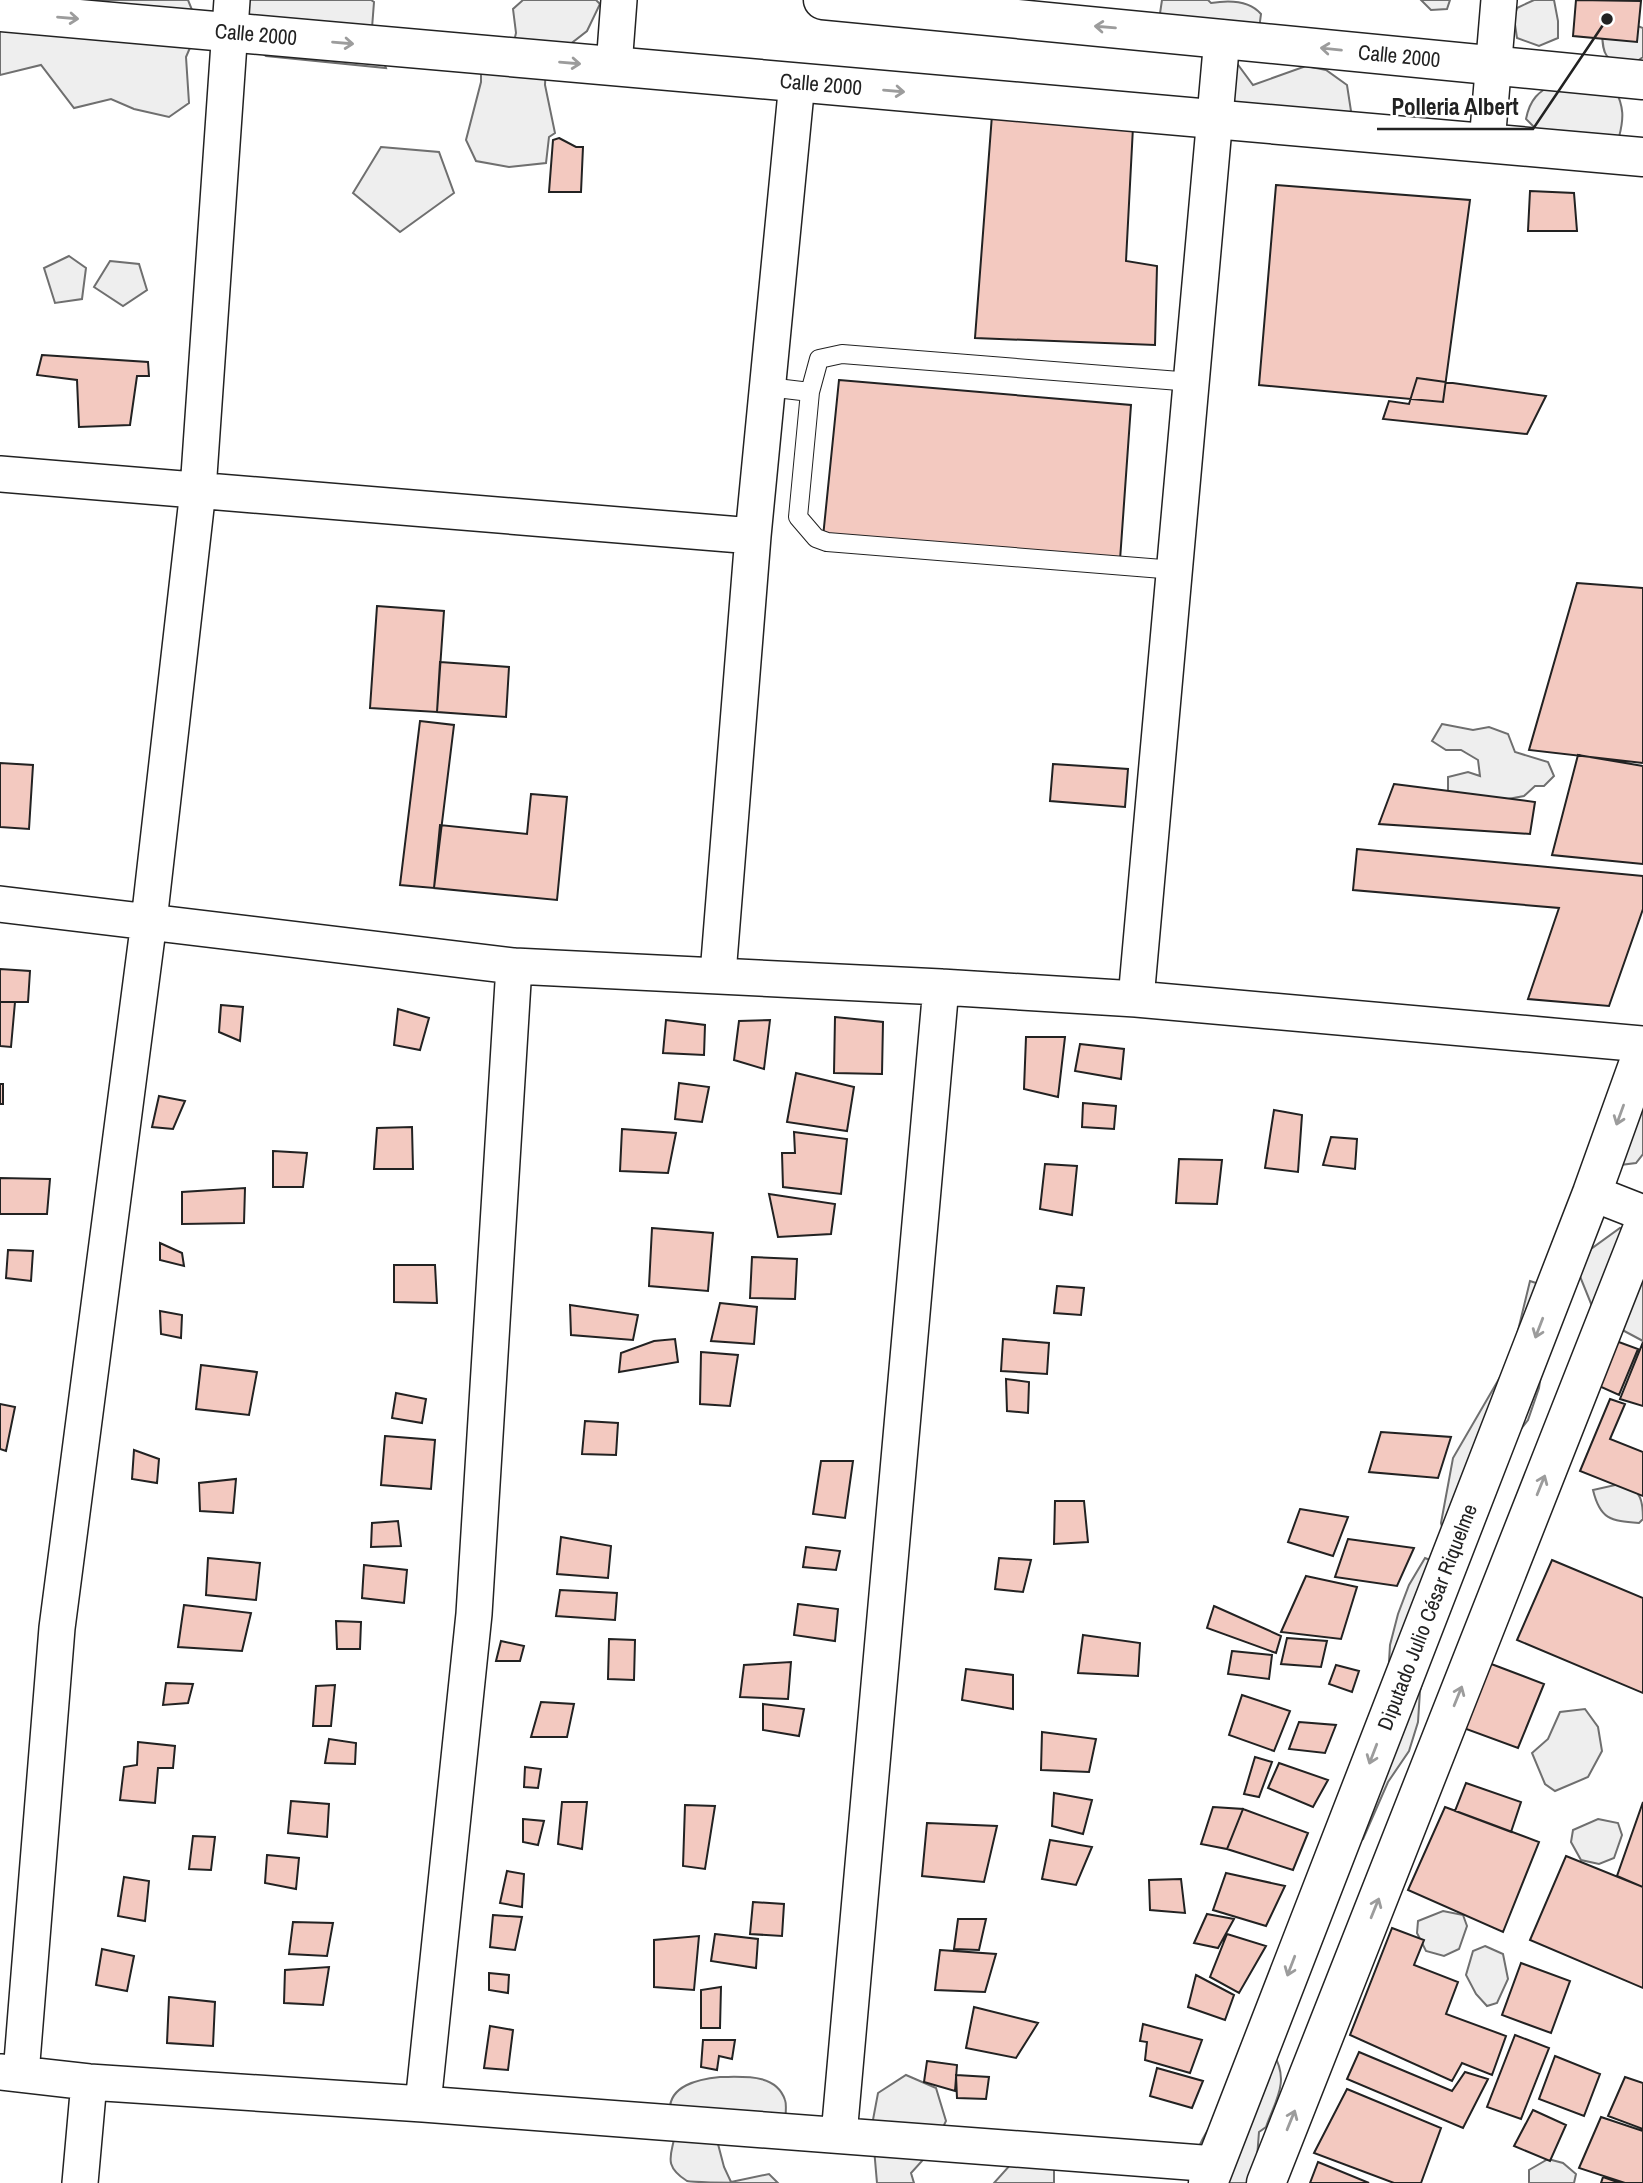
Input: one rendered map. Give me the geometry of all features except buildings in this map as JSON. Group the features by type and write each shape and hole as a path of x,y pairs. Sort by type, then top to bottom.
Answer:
{"street":[{"path":"614,66 619,0"},
{"name":"Calle 2000","path":"823,0 1049,11 1223,38 1643,79"},
{"path":"1487,143 1499,0"},
{"name":"Calle 2000","path":"0,12 231,16 614,66 1643,157"},
{"path":"231,16 198,491 149,921 57,1628 11,2073 89,2082 839,2135 1211,2174"},
{"path":"1136,999 1223,38"},
{"path":"718,974 753,536 797,82"},
{"path":"0,474 753,536"},
{"path":"0,904 514,965 941,986 1136,999 1643,1044"},
{"path":"423,2104 474,1614 514,965"},
{"path":"839,2135 941,986"},
{"name":"Diputado Julio César Riquelme","path":"1211,2174 1592,1193 1643,1051"},
{"path":"1592,1193 1643,1213"},
{"path":"1266,2183 1643,1227"},
{"path":"80,2183 89,2082"}],"lane":[{"path":"1175,570 827,542 816,538 798,517 810,392 819,359 842,354 1192,382"},
{"path":"768,387 810,392"}],"shaded area":[{"path":"39,0 188,0 199,27 186,57 189,103 169,117 134,109 111,99 74,108 41,65 0,75 0,30"},
{"path":"236,0 371,0 374,2 372,28 386,68 266,56 228,29"},
{"path":"523,0 596,0 600,4 587,31 546,63 545,85 555,133 549,137 546,163 509,167 476,161 466,140 481,73 512,50 516,33 513,9"},
{"path":"1162,0 1208,0 1211,3 1232,1 1245,4 1261,14 1259,29 1159,20"},
{"path":"1421,0 1450,0 1447,9 1431,10"},
{"path":"1534,0 1554,0 1558,21 1558,38 1539,46 1517,38 1514,18 1517,8"},
{"path":"1625,21 1643,28 1643,57 1629,67 1610,59 1602,41 1602,32"},
{"path":"1236,62 1253,85 1306,66 1326,70 1347,85 1351,111 1339,126 1228,119"},
{"path":"1556,82 1615,89 1622,113 1619,137 1538,131 1526,119 1530,106 1540,93"},
{"path":"381,147 439,152 454,193 400,232 353,193"},
{"path":"69,256 86,268 82,299 55,303 44,268"},
{"path":"110,261 139,264 147,290 123,306 94,287"},
{"path":"1442,724 1473,730 1489,727 1508,734 1515,752 1548,762 1554,776 1544,786 1535,786 1524,796 1508,799 1448,796 1448,777 1468,772 1480,776 1478,760 1461,750 1446,750 1432,741"},
{"path":"1643,1085 1643,1154 1636,1163 1620,1165"},
{"path":"1620,1228 1643,1240 1643,1341 1596,1316 1579,1274 1591,1249"},
{"path":"1530,1281 1554,1289 1539,1388 1528,1420 1509,1444 1450,1556 1441,1523 1453,1458 1503,1372 1515,1343"},
{"path":"1624,1483 1640,1497 1643,1519 1639,1523 1608,1517 1596,1500 1593,1490"},
{"path":"1425,1558 1454,1570 1420,1691 1418,1722 1409,1751 1388,1782 1363,1839 1333,1859 1388,1679 1390,1645 1398,1614 1409,1585"},
{"path":"1585,1709 1598,1727 1602,1751 1588,1777 1555,1791 1545,1784 1532,1753 1548,1739 1560,1712"},
{"path":"1598,1819 1618,1823 1622,1835 1614,1858 1599,1864 1581,1860 1571,1842 1573,1830"},
{"path":"1443,1911 1463,1915 1467,1926 1459,1949 1444,1956 1426,1951 1417,1933 1418,1921"},
{"path":"1485,1946 1503,1954 1508,1979 1497,2003 1487,2006 1476,1994 1466,1975 1473,1951"},
{"path":"1273,2053 1280,2072 1280,2090 1266,2127 1259,2132 1257,2158 1247,2183 1189,2183 1199,2145 1209,2128"},
{"path":"906,2075 936,2088 946,2121 932,2150 911,2173 914,2183 877,2183 872,2125 878,2093"},
{"path":"720,2077 758,2078 781,2091 786,2102 786,2118 718,2144 731,2182 769,2174 778,2183 716,2183 687,2181 673,2169 670,2157 675,2129 670,2103 686,2085"},
{"path":"1020,2154 1054,2167 1054,2183 994,2183"},
{"path":"1548,2159 1563,2163 1576,2174 1574,2183 1529,2183 1529,2170"}],"place":[{"name":"Polleria Albert","path":"1607,19"}]}
